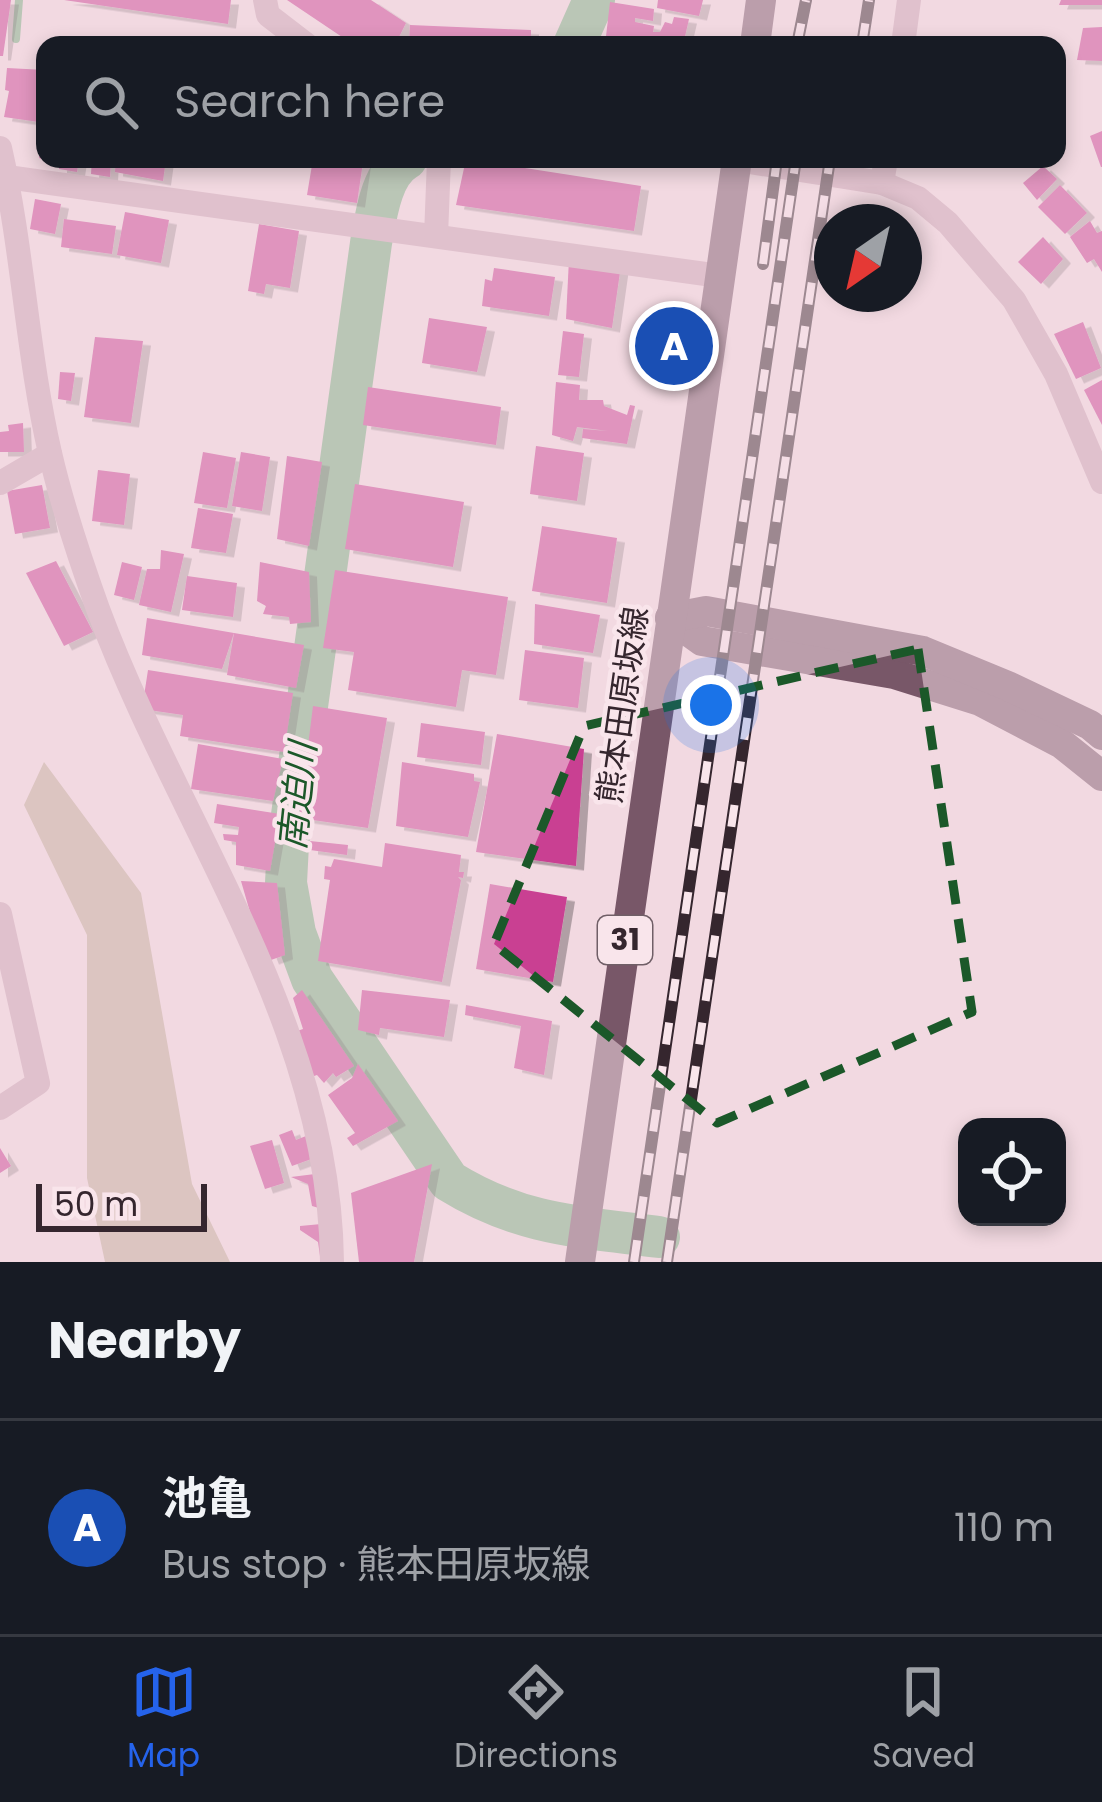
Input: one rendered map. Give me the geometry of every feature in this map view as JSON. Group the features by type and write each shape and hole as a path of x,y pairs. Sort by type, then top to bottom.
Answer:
{"main road":[{"path":"755,36 761,0"},
{"name":"熊本田原坂線","path":"580,1262 736,168"},
{"path":"670,618 706,611 923,651 1008,686 1102,735"},
{"path":"670,618 702,641 894,674 980,701 1062,744 1102,776"}],"street":[{"path":"265,0 268,14 296,36"},
{"path":"904,36 909,0"},
{"path":"0,148 50,454 98,610 280,1007 313,1111 332,1223 332,1262"},
{"path":"436,236 439,168"},
{"path":"844,168 884,171 948,223 1014,300 1057,374 1102,482"},
{"path":"7,177 720,276"},
{"path":"0,483 50,454"},
{"path":"0,914 38,1083 0,1108"}],"highlighted area":[{"path":"918,649 972,1012 717,1123 494,944 584,726"}],"shaded area":[{"path":"44,762 141,893 192,1184 230,1262 105,1262 87,1178 87,935 24,805"}],"building":[{"path":"0,0 11,0 3,56 0,56"},
{"path":"64,0 231,0 228,24"},
{"path":"287,0 371,0 406,23 400,36 341,36"},
{"path":"658,0 703,0 699,16 657,8"},
{"path":"1061,0 1102,0 1102,5 1059,5"},
{"path":"610,2 654,9 653,21 635,18 635,22 654,26 653,32 660,32 665,22 672,24 674,17 689,19 685,36 606,36"},
{"path":"410,25 531,30 531,36 409,36"},
{"path":"1102,27 1102,61 1077,60 1083,28"},
{"path":"7,68 36,70 36,122 4,117 9,91 5,90"},
{"path":"1102,131 1102,167 1101,167 1090,136"},
{"path":"91,168 110,168 110,177 91,174"},
{"path":"115,168 165,168 163,181 115,172"},
{"path":"312,168 362,168 357,203 307,195"},
{"path":"464,168 524,168 641,186 634,231 456,205"},
{"path":"1041,168 1057,179 1037,200 1023,183"},
{"path":"1060,185 1087,213 1065,234 1038,207"},
{"path":"35,199 61,204 55,234 30,229"},
{"path":"125,212 169,220 161,263 117,255"},
{"path":"64,219 116,226 112,254 61,247"},
{"path":"1090,221 1097,233 1102,231 1102,272 1094,259 1087,263 1070,237"},
{"path":"259,224 299,231 290,288 266,284 264,294 248,291"},
{"path":"1043,237 1063,259 1041,284 1018,262"},
{"path":"569,259 621,265 612,328 566,319"},
{"path":"494,268 555,277 549,316 482,306 485,279 492,281"},
{"path":"429,318 487,327 477,372 422,363"},
{"path":"1083,322 1101,368 1076,379 1054,334"},
{"path":"563,331 584,334 579,377 558,375"},
{"path":"95,337 143,341 131,423 84,417"},
{"path":"60,372 75,373 71,401 58,399"},
{"path":"1102,380 1102,425 1084,390"},
{"path":"556,382 580,385 579,400 603,400 604,406 627,415 630,405 635,406 627,444 582,438 583,429 608,431 577,427 573,441 552,435"},
{"path":"368,387 501,407 496,445 363,425"},
{"path":"23,423 24,452 0,452 0,432 9,431 8,425"},
{"path":"536,446 584,453 577,501 530,494"},
{"path":"203,452 236,458 227,508 194,503"},
{"path":"241,452 270,457 262,511 232,506"},
{"path":"287,456 322,462 309,546 277,539"},
{"path":"98,470 130,474 124,525 92,521"},
{"path":"355,484 464,502 453,567 345,549"},
{"path":"42,485 50,528 15,534 7,491"},
{"path":"198,508 233,514 226,553 191,548"},
{"path":"542,526 617,538 607,603 532,591"},
{"path":"161,550 184,554 171,612 139,605 147,569 160,569"},
{"path":"56,561 93,632 64,646 26,573"},
{"path":"122,562 142,567 134,600 114,595"},
{"path":"260,562 309,572 311,622 290,624 289,617 263,614 266,606 257,601"},
{"path":"335,570 508,597 496,675 462,670 456,707 348,690 354,652 323,648"},
{"path":"187,576 237,583 233,617 182,610"},
{"path":"535,604 600,615 593,653 534,644"},
{"path":"147,618 234,633 222,669 142,655"},
{"path":"234,633 304,645 296,688 227,675"},
{"path":"525,650 584,658 578,708 519,700"},
{"path":"148,670 293,693 284,752 180,736 183,715 142,709"},
{"path":"313,706 387,718 368,828 299,818"},
{"path":"421,723 485,732 481,765 417,757"},
{"path":"497,734 584,749 576,866 476,852"},
{"path":"198,744 283,759 273,801 191,789"},
{"path":"402,762 474,774 474,781 480,782 468,837 396,826"},
{"path":"217,804 280,814 270,871 236,865 236,842 224,840 223,834 238,835 239,827 214,823"},
{"path":"310,841 348,845 347,855 310,850"},
{"path":"385,843 461,855 459,872 464,872 463,878 458,877 442,982 318,961 330,880 324,879 325,866 331,867 334,859 382,867"},
{"path":"241,881 277,883 285,955 271,960 267,950 261,950"},
{"path":"490,884 567,897 553,982 476,969"},
{"path":"302,990 354,1066 336,1077 333,1073 324,1083 314,1076 288,1034 303,1029 293,998"},
{"path":"362,990 450,1000 444,1037 380,1028 379,1035 358,1030"},
{"path":"466,1005 552,1021 544,1075 514,1068 521,1026 465,1015"},
{"path":"358,1064 398,1121 353,1146 347,1138 355,1133 328,1095 352,1078"},
{"path":"292,1130 296,1140 306,1136 314,1158 292,1166 279,1135"},
{"path":"272,1140 284,1183 265,1189 250,1146"},
{"path":"0,1148 11,1166 0,1173"},
{"path":"432,1164 414,1262 359,1262 351,1193"},
{"path":"323,1173 329,1211 312,1206 308,1184 291,1177"},
{"path":"332,1223 320,1256 318,1242 300,1226"}],"waterway":[{"path":"16,39 19,0"},
{"name":"南迫川","path":"578,36 594,0"},
{"name":"南迫川","path":"396,168 385,185 371,243 288,844 286,883 295,933 312,979 449,1181 526,1215 659,1237"}],"railway":[{"path":"799,36 806,0"},
{"path":"863,36 869,0"},
{"path":"763,264 776,168"},
{"path":"634,1262 795,168"},
{"path":"667,1262 829,168"}],"place":[{"name":"池亀","path":"674,346"}]}
